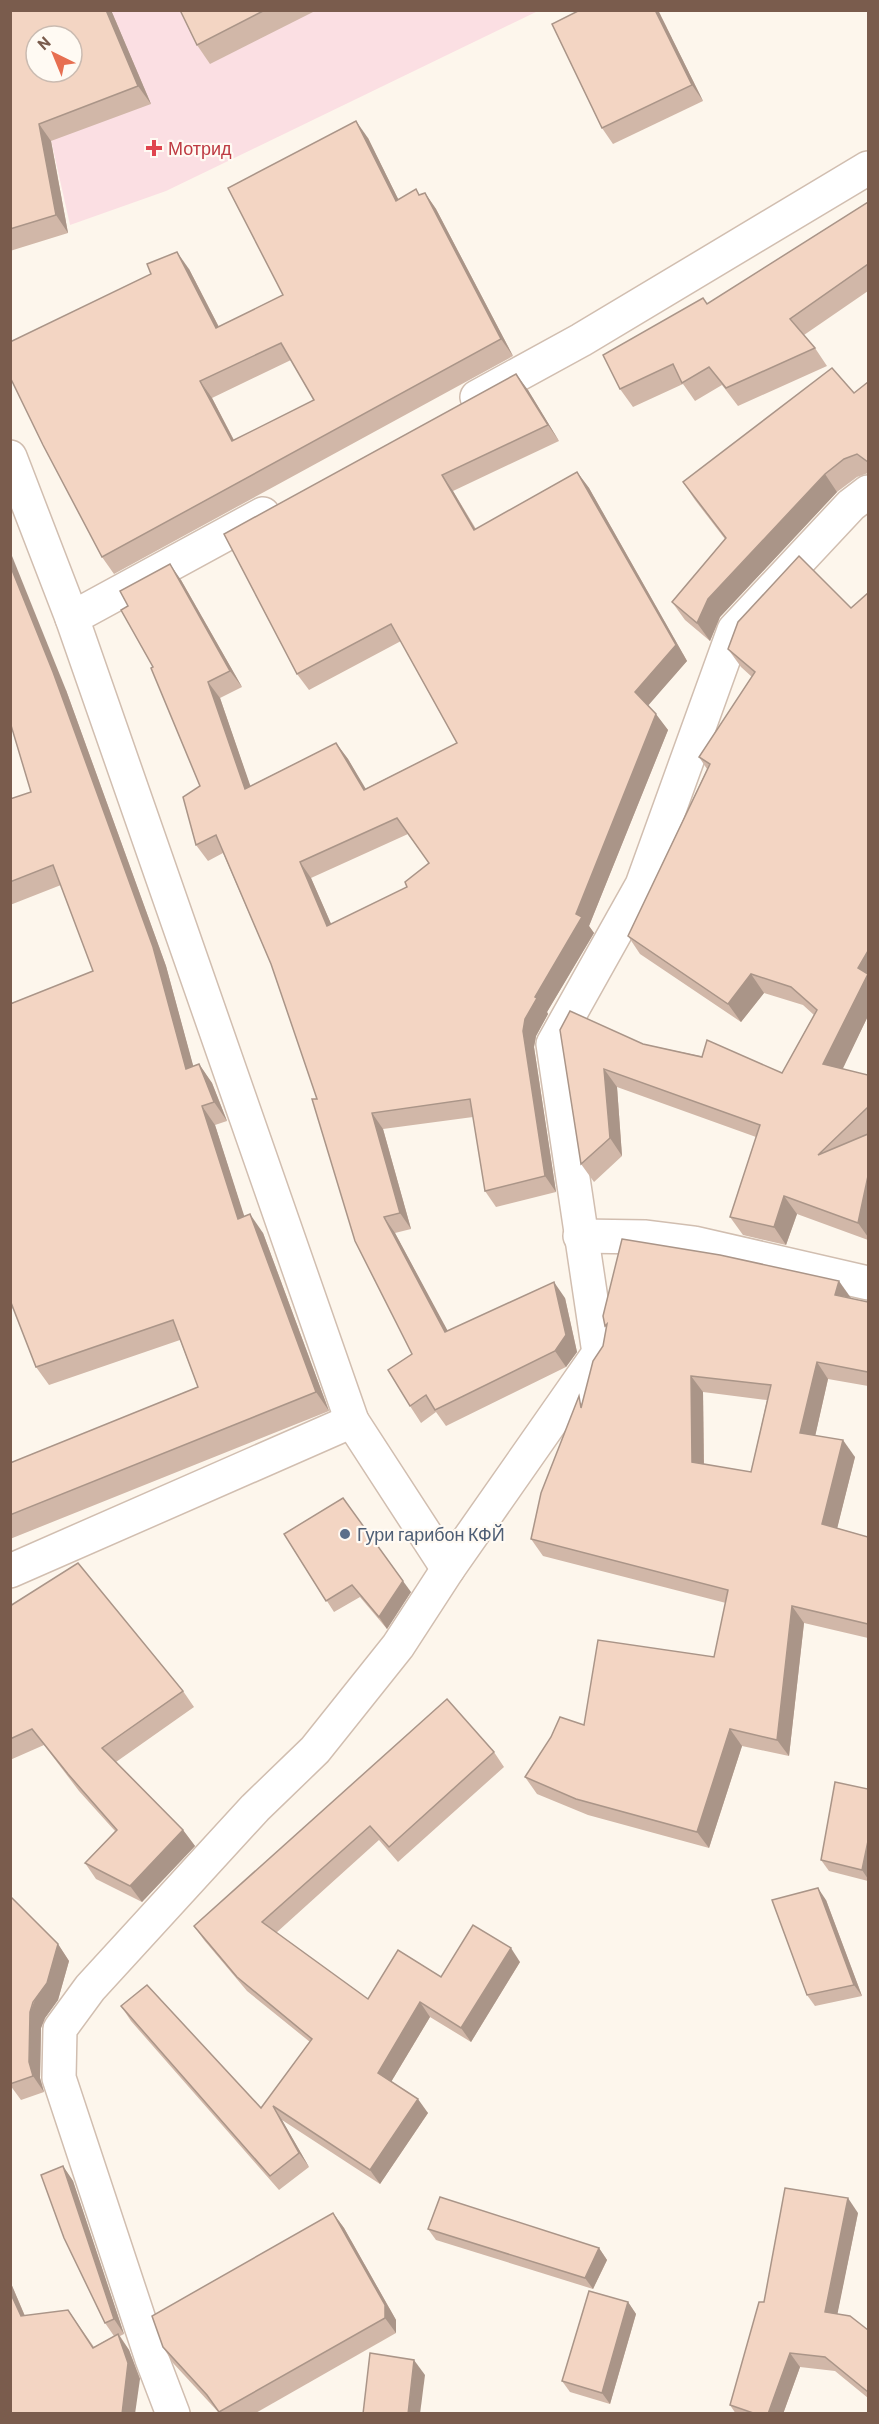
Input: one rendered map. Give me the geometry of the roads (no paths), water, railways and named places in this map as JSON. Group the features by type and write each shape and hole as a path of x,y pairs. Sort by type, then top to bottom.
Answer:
{"street":[{"path":"446,413 581,340 868,168"},
{"path":"10,457 72,618 352,1421 448,1569"},
{"path":"173,2414 152,2359 59,2078 60,2030 98,1979 255,1808 315,1750 398,1646 448,1569 599,1353 580,1236 554,1044 642,885 734,630 851,505 868,492"},
{"path":"72,618 290,499"},
{"path":"580,1236 646,1237 694,1243 868,1283"},
{"path":"10,1571 352,1421"}],"place":[{"name":"Мотрид","path":"154,148"},
{"name":"Гури гарибон КФЙ","path":"345,1534"}]}
